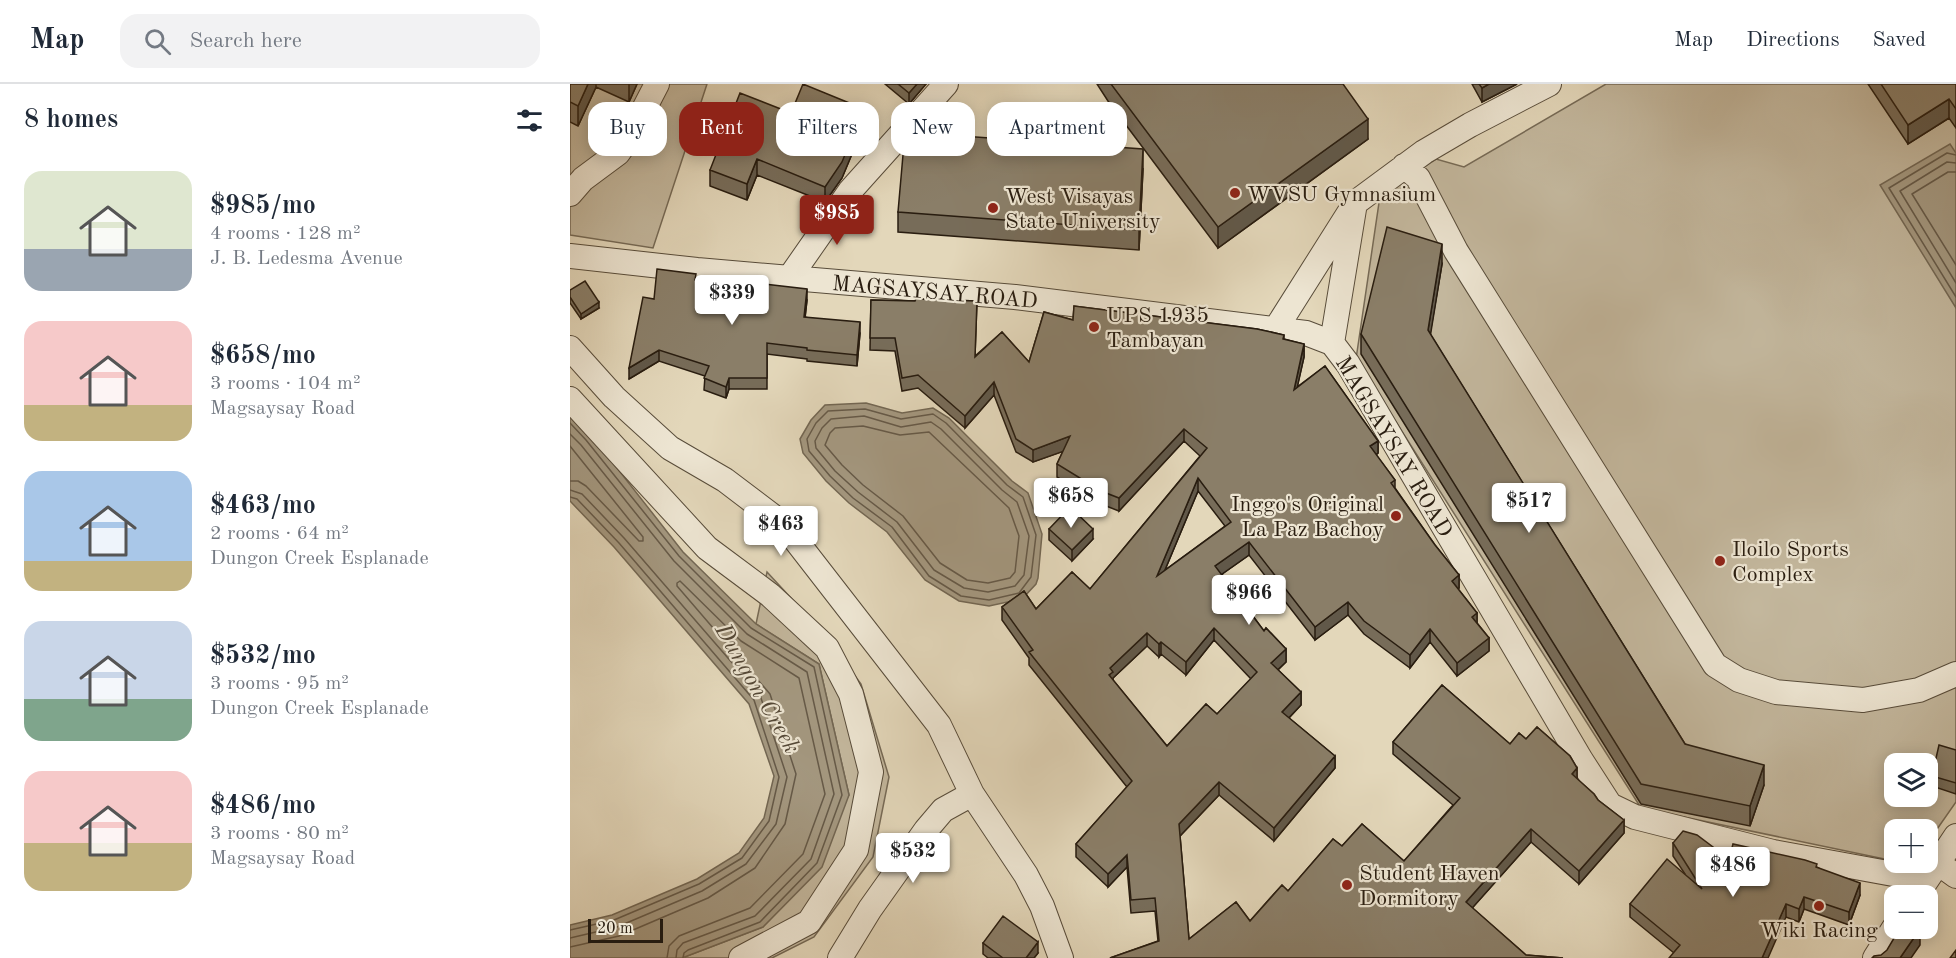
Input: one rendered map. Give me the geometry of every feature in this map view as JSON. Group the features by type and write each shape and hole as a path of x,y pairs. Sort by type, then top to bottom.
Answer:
{"street":[{"path":"574,182 602,167 618,153 630,136 657,84"},
{"path":"790,277 850,191 946,84"},
{"path":"1275,330 1355,203 1424,152 1549,84"},
{"path":"1404,166 1418,178 1456,251 1715,665 1739,680 1776,692 1863,700 1919,690 1956,674"},
{"path":"1332,343 1355,203"},
{"name":"MAGSAYSAY ROAD","path":"570,256 697,270 1015,297 1306,333 1332,343 1348,364 1581,760 1610,805 1635,817 1773,852 1934,879 1956,836"},
{"path":"570,348 614,397 670,448 725,480 783,524 939,725 972,794 1020,866 1042,906 1061,958"},
{"path":"570,399 707,548 770,595 827,648 851,694 871,772 856,850 809,922 741,958"},
{"path":"840,958 870,909 930,824 943,810 972,794"},
{"path":"1875,958 1887,939"}],"shaded area":[{"path":"570,84 707,84 701,102 679,102 679,156 683,156 653,248 570,235"},
{"name":"Iloilo Sports Complex","path":"1606,84 1956,84 1956,802 1938,828 1938,819 1884,819 1884,859 1641,808 1356,359 1380,196 1436,159 1464,167"},
{"path":"767,572 827,637 861,684 889,777 873,857 814,937 772,958 682,958 763,927 849,795 819,664 756,624"}],"water":[{"path":"1950,144 1956,153 1956,308 1880,185"},
{"path":"866,403 902,413 933,408 949,418 1012,481 1028,493 1042,534 1038,578 1036,584 1022,599 989,606 959,601 925,580 887,532 849,503 826,481 803,453 800,439 811,420 825,405"},
{"name":"Dungon Creek","path":"570,415 591,435 683,552 756,624 819,664 849,795 822,867 763,927 682,958 570,958 570,925 612,915 697,879 739,853 764,818 774,776 749,704 614,547 570,501"}],"building":[{"path":"570,84 588,84 578,106 570,102"},
{"path":"803,84 847,102 796,102"},
{"path":"898,84 917,84 909,93"},
{"name":"WVSU Gymnasium","path":"1111,84 1343,84 1368,119 1218,227 1127,105 1127,102 1124,102"},
{"path":"1881,84 1956,84 1956,109 1949,99 1908,125"},
{"path":"740,93 763,102 736,102"},
{"path":"764,102 776,107 776,156 844,156 825,187 757,159 747,184 710,170 715,156 764,156"},
{"path":"975,137 987,138 987,156 1127,156 1127,148 1143,149 1139,230 898,212 903,156 975,156"},
{"path":"1387,227 1442,244 1428,330 1685,744 1764,765 1750,806 1641,784 1361,334"},
{"path":"657,269 696,274 695,280 754,295 756,283 807,289 804,317 860,322 857,355 767,343 767,378 729,378 726,387 704,378 709,366 659,350 629,368 643,297 654,299"},
{"path":"585,281 599,302 581,314 570,297 570,290"},
{"path":"916,299 977,301 975,357 1002,332 1029,362 1044,312 1073,320 1074,306 1257,329 1284,335 1283,339 1304,344 1294,390 1325,366 1378,441 1370,446 1395,480 1391,483 1459,575 1452,581 1477,613 1472,617 1489,638 1457,663 1430,629 1410,655 1364,621 1348,602 1315,627 1249,542 1215,566 1264,631 1266,628 1286,649 1271,663 1301,692 1282,712 1335,756 1274,828 1219,782 1179,824 1189,939 1236,902 1250,921 1282,885 1288,891 1333,839 1342,846 1362,824 1404,861 1460,798 1393,742 1442,685 1510,744 1519,733 1526,739 1537,727 1570,756 1577,768 1572,774 1598,800 1624,820 1579,871 1531,829 1466,902 1526,955 1563,958 1110,958 1159,941 1155,898 1131,900 1127,855 1108,874 1076,844 1132,781 1029,652 1033,650 1002,607 1024,591 1036,609 1072,572 1090,589 1207,448 1184,429 1119,498 1101,491 1057,464 1070,436 1033,450 1016,439 994,382 965,416 918,375 902,378 895,338 870,338 871,300 915,301","holes":["1198,478 1231,522 1157,576","1214,628 1257,672 1217,714 1206,704 1167,746 1109,675 1113,672 1110,668 1147,633 1186,662"]},
{"path":"1070,507 1093,529 1072,550 1049,529"},
{"path":"1939,745 1956,750 1956,783 1938,778"},
{"path":"1683,831 1697,835 1729,859 1733,844 1805,860 1817,864 1816,867 1860,883 1849,912 1804,897 1799,909 1786,904 1762,958 1669,958 1680,945 1630,904 1667,859 1702,889 1673,843"},
{"path":"1003,916 1038,942 1026,958 1003,958 983,943"},
{"path":"1894,939 1913,939 1900,958 1872,958 1887,950"},
{"path":"1956,950 1956,958 1950,958"}],"place":[{"name":"WVSU Gymnasium","path":"1235,193"},
{"name":"West Visayas State University","path":"993,208"},
{"name":"UPS 1935 Tambayan","path":"1094,327"},
{"name":"Inggo's Original La Paz Bachoy","path":"1396,516"},
{"name":"Iloilo Sports Complex","path":"1720,561"},
{"name":"Student Haven Dormitory","path":"1347,885"},
{"name":"Wiki Racing","path":"1819,906"}]}
